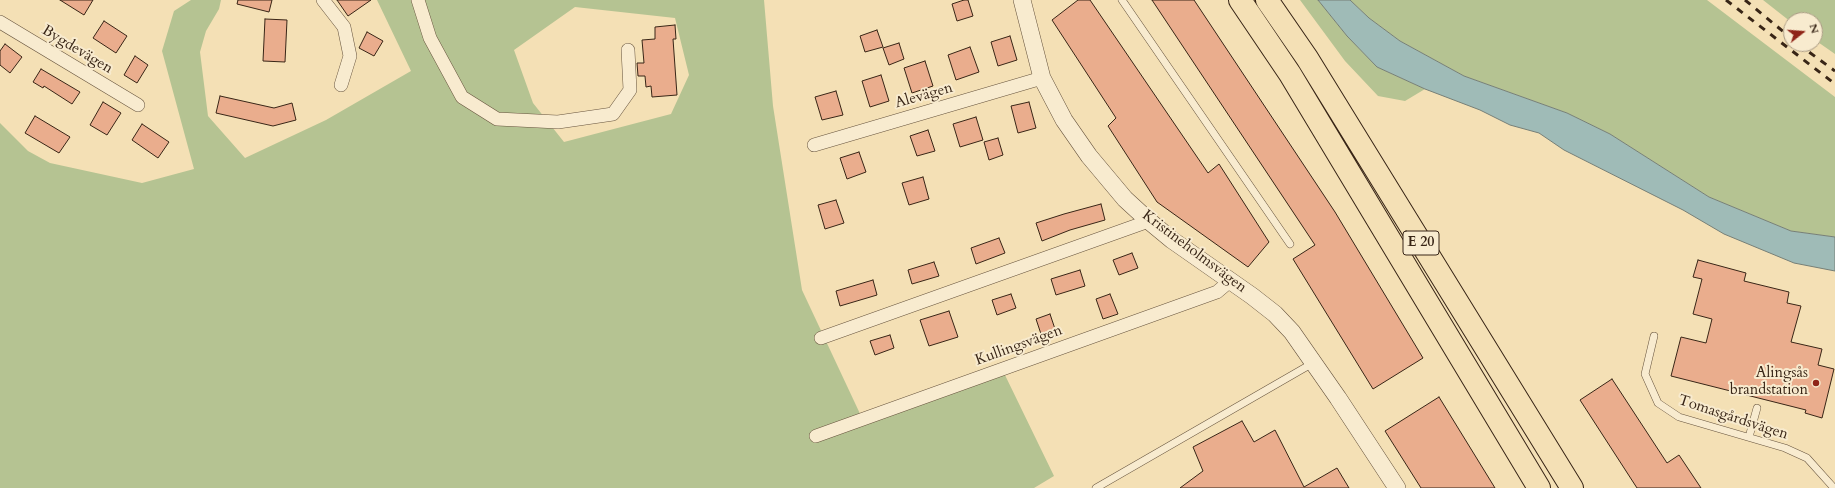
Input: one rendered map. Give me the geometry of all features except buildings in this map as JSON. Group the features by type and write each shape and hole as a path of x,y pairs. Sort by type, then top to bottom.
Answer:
{"highway":[{"name":"E 20","path":"1240,0 1290,74 1539,488"},
{"name":"E 20","path":"1267,0 1307,58 1572,488"}],"street":[{"path":"323,0 344,27 350,56 341,84"},
{"path":"418,0 430,38 462,97 497,119 558,122 613,114 630,90 628,50"},
{"name":"Kristineholmsvägen","path":"1022,0 1042,78 1064,120 1089,156 1125,199 1149,221 1172,240 1275,314 1292,332 1397,488"},
{"name":"Bygdevägen","path":"0,22 138,104"},
{"name":"Alevägen","path":"814,145 1042,78"},
{"path":"821,338 1149,221"},
{"name":"Kullingsvägen","path":"816,436 1217,292 1230,281"}],"lane":[{"path":"1122,0 1290,244"},
{"name":"Tomasgårdsvägen","path":"1654,336 1646,374 1658,403 1679,417 1785,448 1807,458 1834,488"},
{"path":"1096,488 1313,363"},
{"path":"1749,437 1757,408"}],"green space":[{"path":"191,0 221,0 219,9 206,31 200,52 208,116 245,158 326,120 411,71 377,0 764,0 773,106 802,290 862,418 1004,373 1054,476 1034,488 0,488 0,123 28,151 50,163 142,183 194,169 162,51 174,11","holes":["575,7 675,18 689,75 671,114 564,142 533,103 514,50"]},
{"path":"1300,0 1318,0 1347,36 1377,67 1425,89 1405,101 1378,96 1345,61"},
{"path":"1350,0 1707,0 1835,97 1835,237 1791,231 1709,197 1610,134 1567,113 1464,76 1400,41 1369,18"},
{"path":"1763,0 1835,0 1835,54 1823,46 1823,12 1783,12 1783,16"}],"water":[{"path":"1318,0 1350,0 1369,18 1400,41 1464,76 1567,113 1610,134 1709,197 1791,231 1835,237 1835,271 1794,263 1724,234 1683,210 1564,150 1539,133 1510,125 1480,110 1425,89 1377,67 1347,36"}],"railway":[{"path":"1726,0 1835,84"},
{"path":"1745,0 1783,31"},
{"path":"1809,52 1835,71"}],"place":[{"name":"Alingsås brandstation","path":"1816,383"}]}
